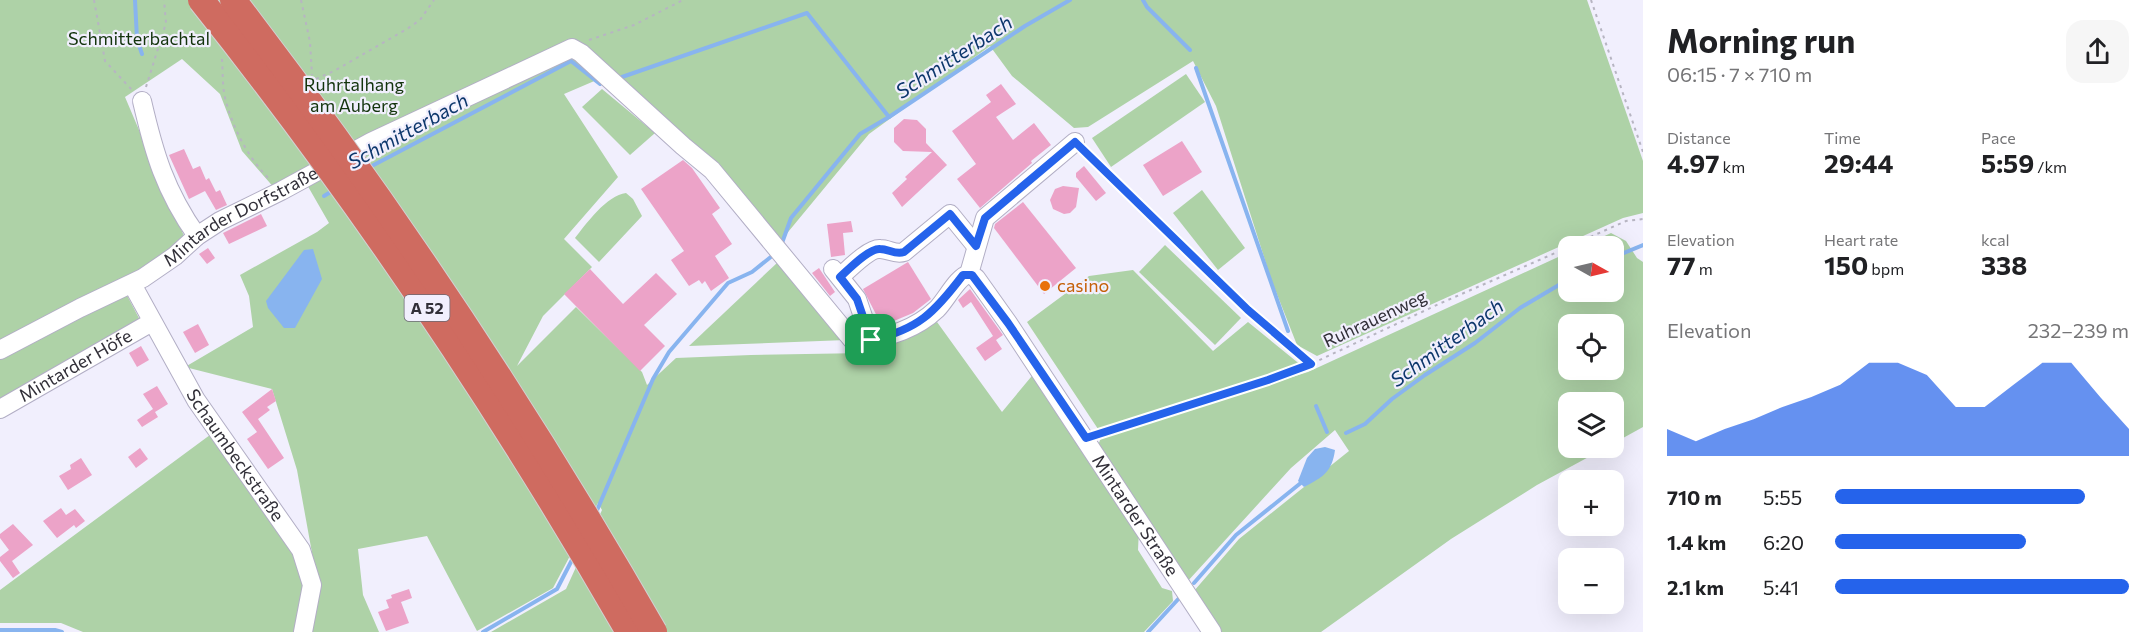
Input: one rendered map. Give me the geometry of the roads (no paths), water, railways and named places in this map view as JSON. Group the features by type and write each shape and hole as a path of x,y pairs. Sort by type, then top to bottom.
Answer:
{"highway":[{"name":"A 52","path":"201,0 314,147 422,300 513,438 629,632"},
{"name":"A 52","path":"233,0 347,153 466,324 572,492 654,632"}],"street":[{"name":"Mintarder Dorfstraße","path":"0,350 132,284 175,256 197,236 220,221 371,142 572,48 581,53 683,147 712,170 854,342 871,340"},
{"path":"142,101 153,150 168,188 197,236"},
{"path":"976,246 950,214 904,252 872,250 836,273 857,299 871,340 904,330 931,314 946,299 963,275 969,274 985,218 1075,142"},
{"name":"Mintarder Straße","path":"969,274 976,278 1008,323 1212,632"},
{"name":"Schaumbeckstraße","path":"132,284 195,400 301,550 312,585 303,632"},
{"name":"Mintarder Höfe","path":"0,409 152,322"}],"water":[{"path":"313,249 322,279 295,328 284,328 268,308 266,301 304,250"},
{"path":"1325,447 1335,450 1332,464 1326,473 1304,487 1298,481 1307,458 1315,449"}],"waterway":[{"name":"Schmitterbach","path":"135,0 137,39 142,54"},
{"name":"Schmitterbach","path":"622,77 807,13 889,117 1025,26 1070,0"},
{"name":"Schmitterbach","path":"1143,0 1147,7 1190,50"},
{"name":"Schmitterbach","path":"368,168 571,61 600,84"},
{"name":"Schmitterbach","path":"1196,68 1288,331"},
{"path":"782,243 791,218 860,134 889,117"},
{"name":"Schmitterbach","path":"324,196 334,190"},
{"name":"Schmitterbach","path":"1624,253 1643,245"},
{"path":"595,515 653,379 669,352 728,283 752,272 772,256"},
{"name":"Schmitterbach","path":"1346,433 1365,424 1392,399 1425,375 1475,343 1520,308 1558,286"},
{"name":"Schmitterbach","path":"1316,406 1327,432"},
{"path":"1194,583 1236,535 1302,482"},
{"path":"483,632 557,589 574,556"},
{"name":"Schmitterbach","path":"1148,632 1182,595"},
{"path":"0,630 62,632"}],"place":[{"name":"casino","path":"1045,286"}],"park label":[{"name":"Schmitterbachtal","path":"139,39"},
{"name":"Ruhrtalhang am Auberg","path":"354,95"}]}
